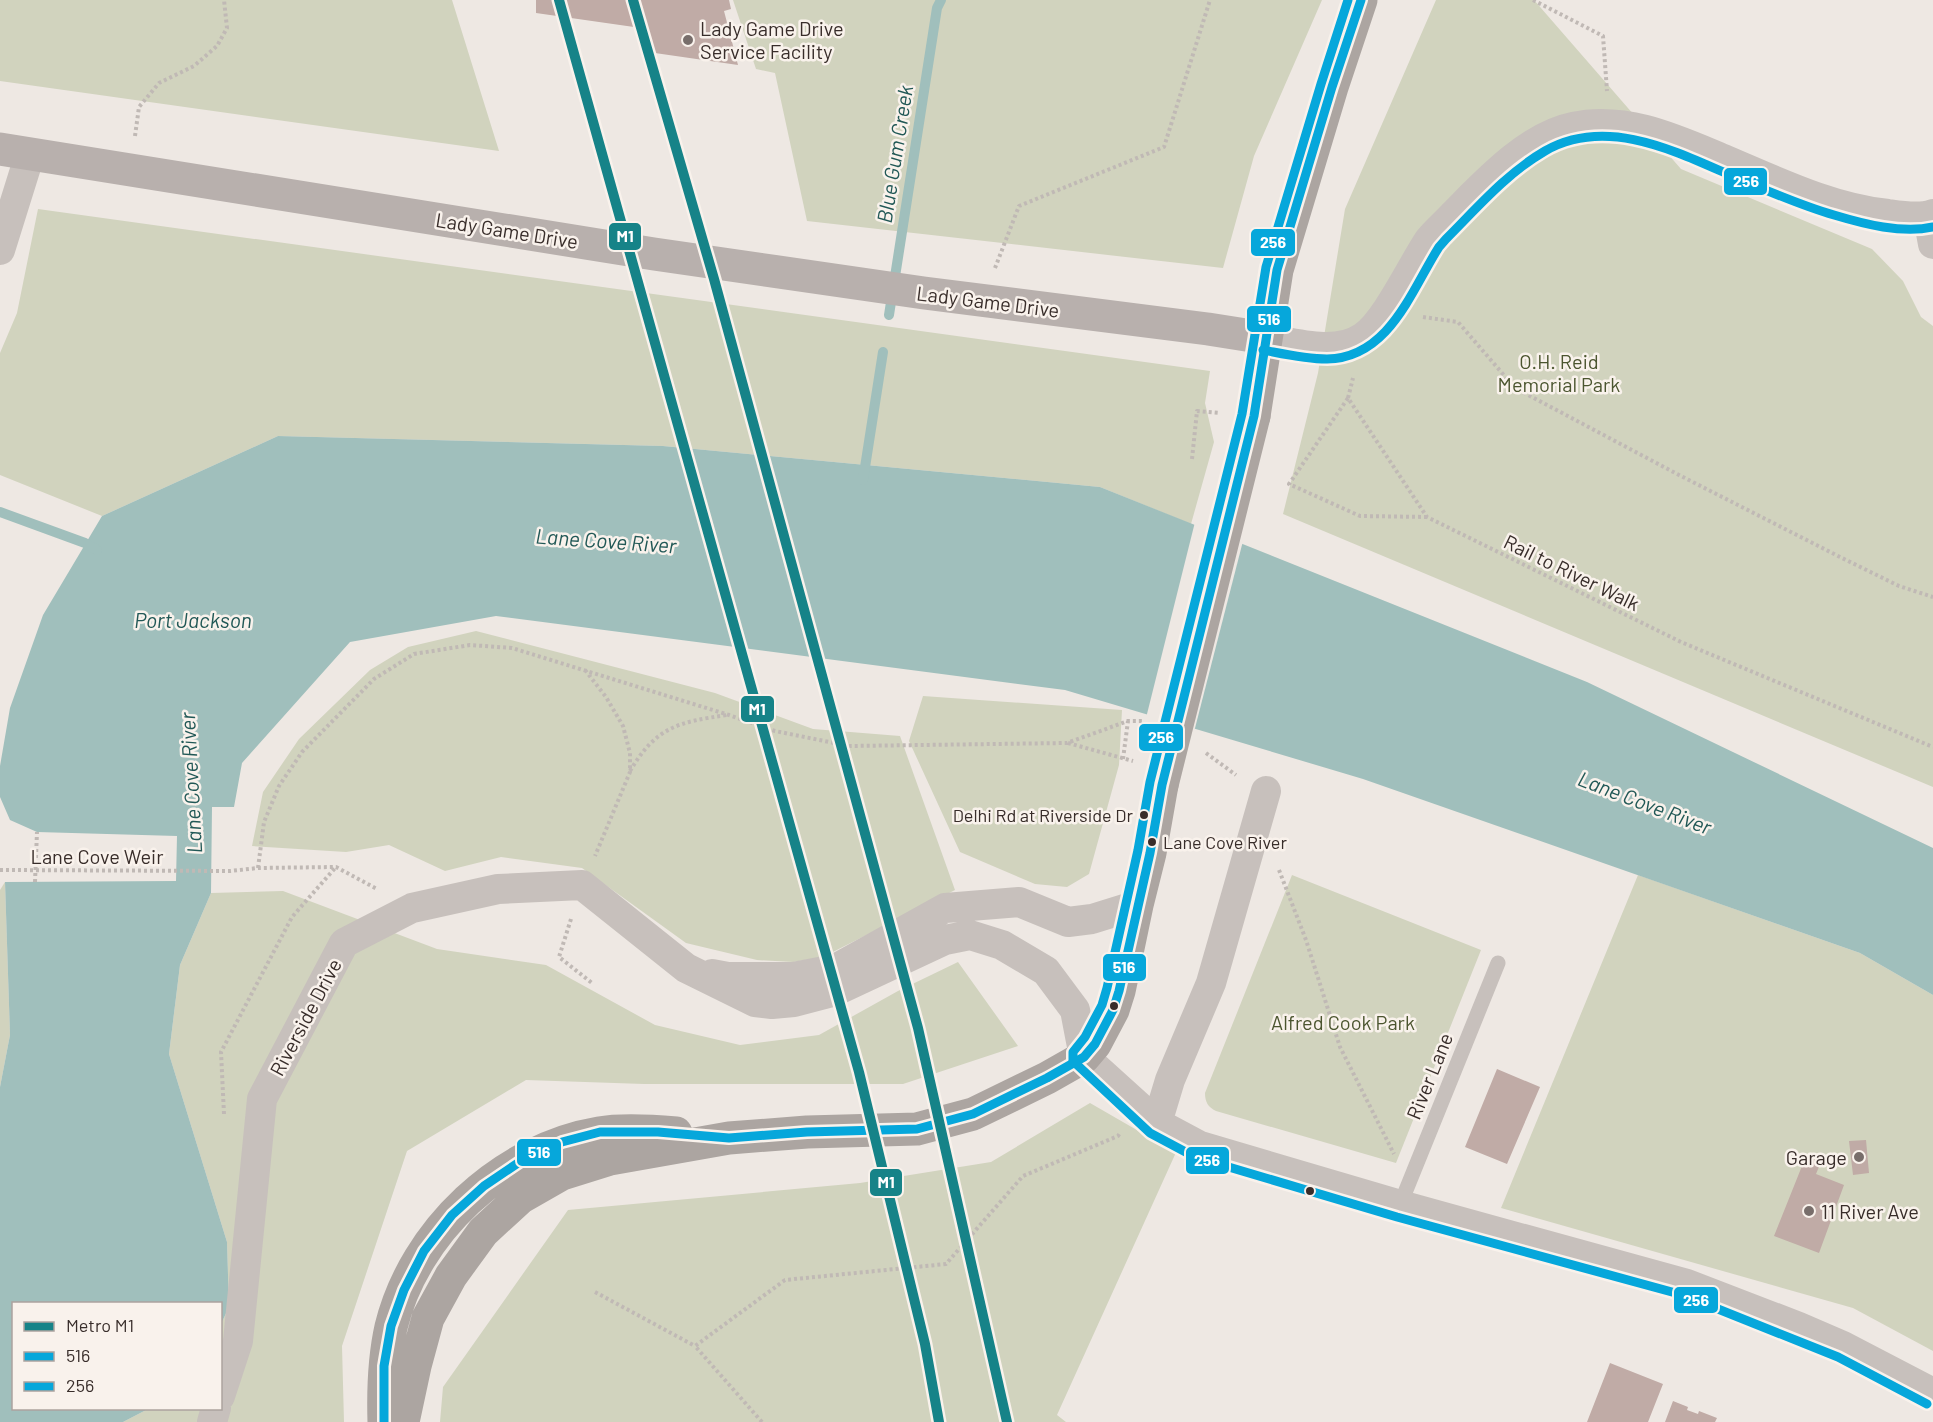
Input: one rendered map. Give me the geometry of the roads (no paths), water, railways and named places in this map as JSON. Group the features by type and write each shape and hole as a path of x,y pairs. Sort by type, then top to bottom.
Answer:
{"main road":[{"path":"403,1422 414,1366 428,1318 451,1276 483,1232 520,1198 562,1174 610,1159 729,1138 807,1132 917,1129 973,1114 1084,1057 1095,1044 1119,991 1150,853 1239,414 1265,338 1281,253 1361,0"},
{"name":"Lady Game Drive","path":"15,152 654,254 981,301 1265,338"},
{"path":"384,1422 384,1366 391,1326 404,1290 424,1251 452,1215 484,1186 521,1161 562,1143 600,1132 658,1132 729,1138"}],"street":[{"path":"1265,338 1313,347 1349,344 1363,337 1376,325 1385,312 1431,238 1497,173 1537,142 1558,131 1585,125 1619,125 1676,139 1837,204 1931,225"},
{"path":"0,250 15,152"},
{"path":"1148,1116 1170,1080 1210,983 1266,791"},
{"name":"Riverside Drive","path":"222,1390 238,1341 262,1100 344,943 412,908 498,889 582,885 686,968"},
{"path":"686,968 728,977 793,977 835,969 945,908 1018,902 1068,922 1092,919 1137,905"},
{"path":"686,968 755,1002 772,1004 794,1002 836,991 945,940 970,935 1002,945 1046,970 1075,1010 1084,1057 1148,1116 1200,1146 1405,1193 1687,1284 1843,1346 1933,1394"}],"lane":[{"name":"River Lane","path":"1405,1193 1498,963"}],"water":[{"name":"Port Jackson","path":"278,436 663,446 1100,487 1587,682 1933,848 1933,995 1860,953 1363,779 1065,690 496,616 350,642 242,763 234,807 212,807 211,893 180,965 169,1054 227,1242 229,1307 222,1322 222,1302 12,1302 12,1410 146,1410 123,1422 0,1422 0,1087 10,1035 5,882 176,881 177,836 37,832 10,820 0,797 0,766 10,708 43,615 102,516"}],"waterway":[{"name":"Blue Gum Creek","path":"889,315 937,8 941,0"},
{"name":"Blue Gum Creek","path":"863,480 883,352"},
{"path":"0,512 85,543 97,550"}],"metro line":[{"name":"M1","path":"559,0 859,1072 925,1344 939,1422"},
{"name":"M1","path":"633,0 714,279 918,1028 1007,1422"}],"place":[{"name":"Lady Game Drive Service Facility","path":"688,40"},
{"name":"Delhi Rd at Riverside Dr","path":"1144,815"},
{"name":"Lane Cove River","path":"1152,842"},
{"name":"Garage","path":"1859,1157"},
{"name":"11 River Ave","path":"1809,1211"}],"park label":[{"name":"O.H. Reid Memorial Park","path":"1559,372"},
{"name":"Alfred Cook Park","path":"1343,1022"}]}
